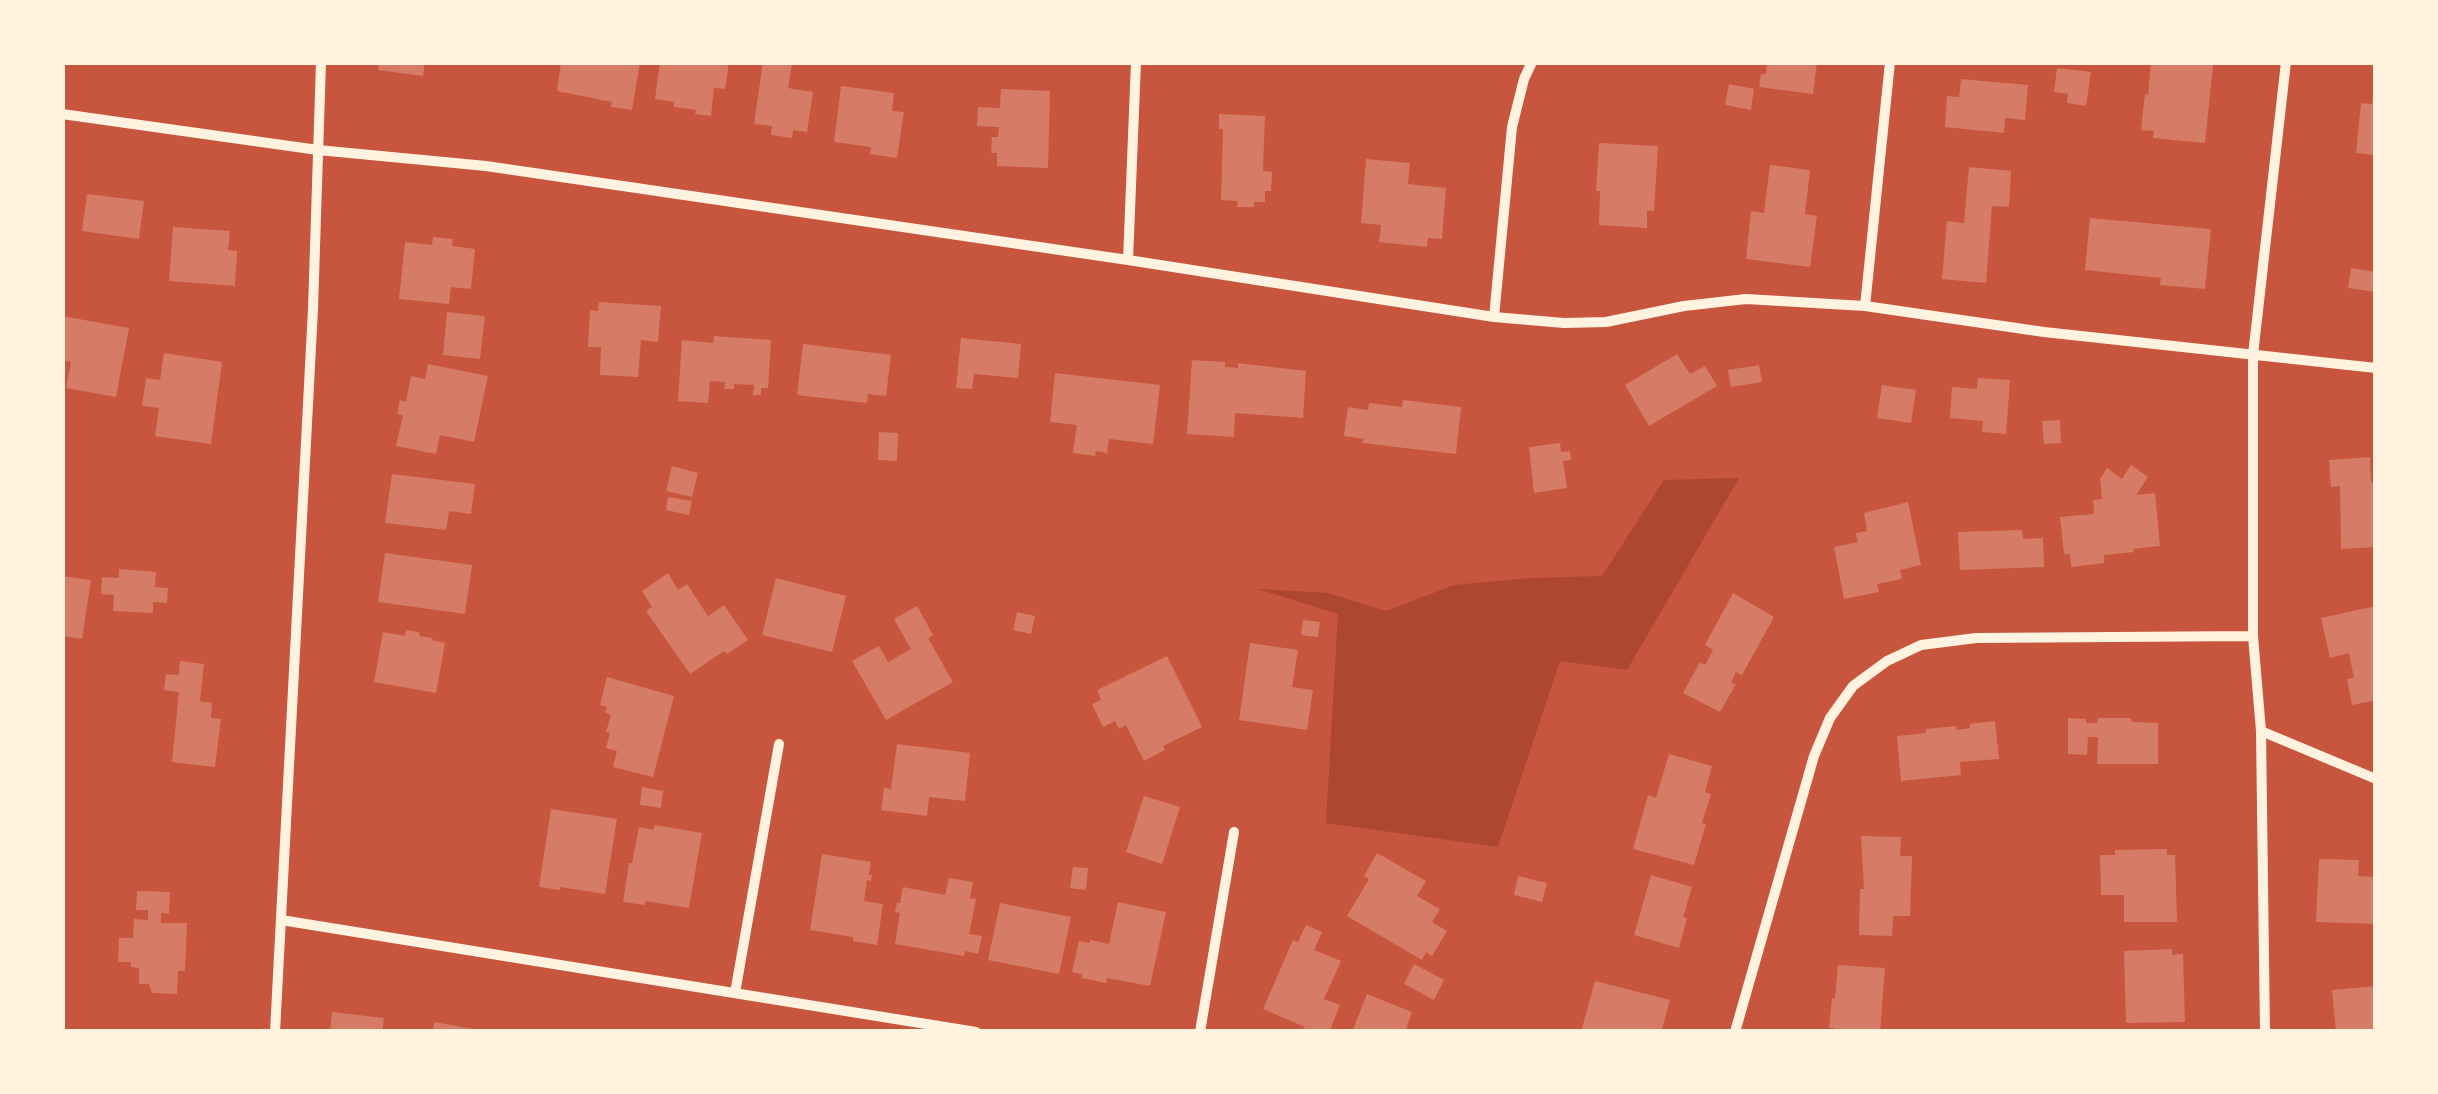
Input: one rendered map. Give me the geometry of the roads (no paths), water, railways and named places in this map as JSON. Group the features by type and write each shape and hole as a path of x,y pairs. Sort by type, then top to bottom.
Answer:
{"street":[{"path":"275,1032 313,309 321,62"},
{"path":"1128,260 1136,62"},
{"path":"1494,318 1512,127 1532,62"},
{"path":"1865,306 1890,62"},
{"path":"2265,1032 2261,732 2253,636 2253,355 2286,62"},
{"path":"62,114 318,150 486,166 1494,318 1564,324 1606,322 1684,306 1746,300 1865,306 2044,332 2376,368"},
{"path":"1734,1032 1814,756 1830,718 1853,686 1887,660 1921,645 1976,638 2253,636"},
{"path":"2261,732 2376,779"},
{"path":"735,993 779,744"},
{"path":"1200,1032 1234,832"},
{"path":"281,920 976,1032"}]}
